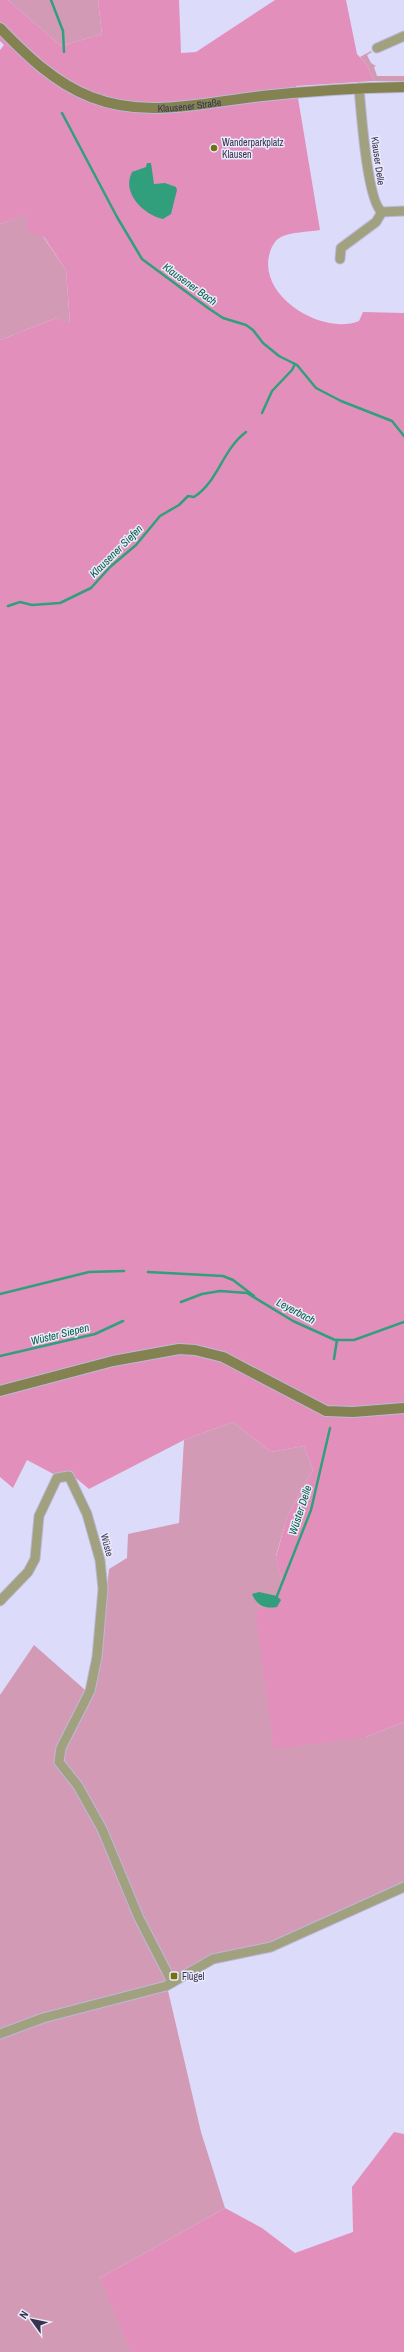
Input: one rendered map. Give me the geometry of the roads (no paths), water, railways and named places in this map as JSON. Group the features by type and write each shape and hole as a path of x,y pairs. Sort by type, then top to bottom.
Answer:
{"main road":[{"name":"Klausener Straße","path":"0,28 39,66 58,80 91,98 119,105 158,108 359,88 404,87"},
{"path":"0,1391 113,1361 179,1349 195,1350 223,1357 326,1411 353,1412 404,1408"}],"street":[{"path":"377,48 404,36"},
{"name":"Klauser Delle","path":"359,88 360,113 373,198 382,212"},
{"path":"340,260 341,248 376,222 382,212 404,211"},
{"name":"Wüste","path":"0,1601 32,1565 37,1552 39,1516 42,1506 57,1478 69,1476 87,1514 100,1560 103,1589 97,1657 90,1691 61,1748 59,1758 62,1767 78,1786 102,1829 139,1918 172,1982"},
{"path":"0,2034 44,2018 172,1982 213,1959 271,1947 404,1887"}],"waterway":[{"name":"Klausener Bach","path":"51,0 63,31 64,52"},
{"name":"Klausener Bach","path":"62,113 117,217 142,259 223,318 246,325 253,330 263,343 279,356 297,365 316,388 341,401 392,421 404,436"},
{"name":"Klausener Siefen","path":"262,413 272,391 292,370 295,364"},
{"name":"Klausener Siefen","path":"8,606 20,602 32,605 60,603 91,588 110,567 136,545 160,516 179,505 188,496 194,497 202,491 215,475 231,448 246,432"},
{"name":"Leyerbach","path":"0,1294 89,1272 124,1271"},
{"path":"148,1272 223,1276 233,1280 254,1296"},
{"name":"Leyerbach","path":"181,1302 202,1294 220,1291 247,1293 293,1321 335,1340 354,1340 404,1322"},
{"name":"Wüster Siepen","path":"0,1356 95,1334 123,1321"},
{"name":"Wüster Delle","path":"334,1359 337,1340"},
{"name":"Wüster Delle","path":"277,1596 311,1510 330,1428"}],"place":[{"name":"Wanderparkplatz Klausen","path":"214,148"},
{"name":"Flügel","path":"174,1976"}]}
